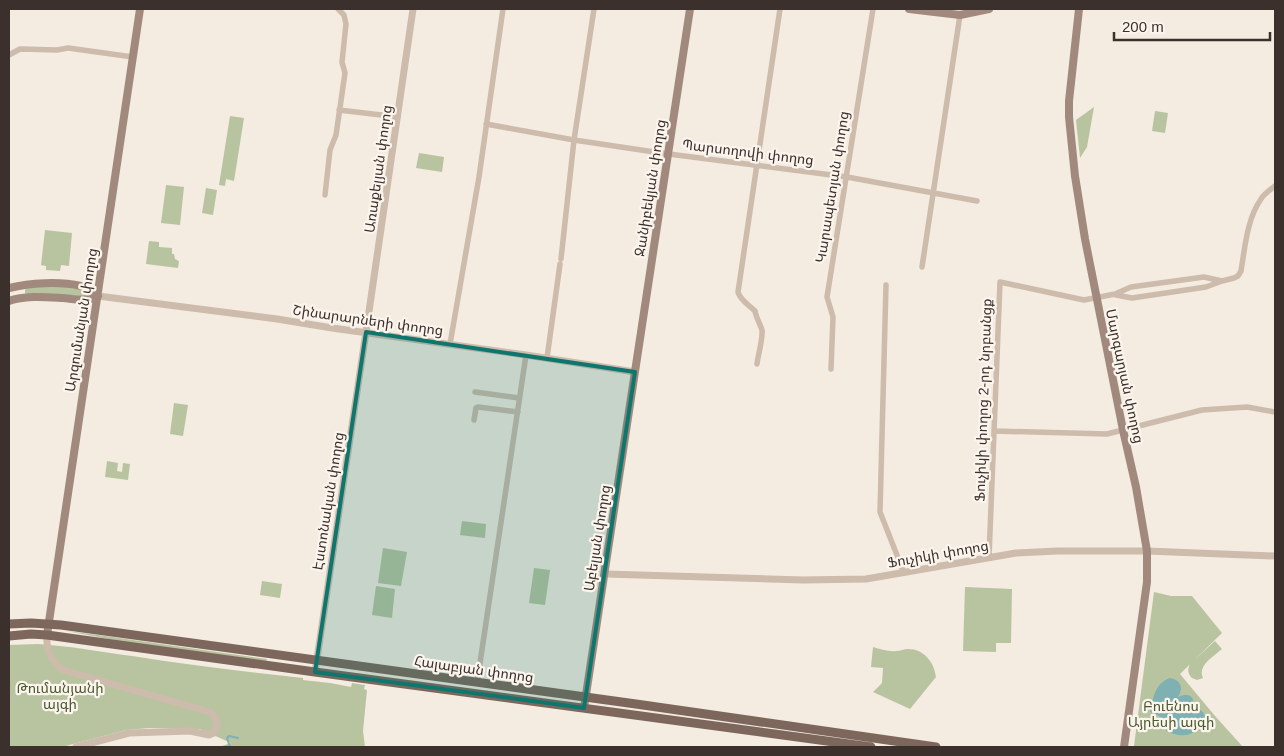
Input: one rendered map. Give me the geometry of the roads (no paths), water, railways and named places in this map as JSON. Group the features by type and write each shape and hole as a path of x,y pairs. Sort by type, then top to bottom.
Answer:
{"main road":[{"name":"Արզումանյան փողոց","path":"47,635 140,9"},
{"name":"Ջանիբեկյան փողոց","path":"635,372 690,9"},
{"path":"910,9 960,15 989,9"},
{"name":"Մարգարյան փողոց","path":"1080,9 1069,117 1075,176 1084,234 1148,551 1148,582 1144,630 1128,747"},
{"name":"Շինարարների փողոց","path":"9,288 24,285 68,284 88,288 98,296 84,300 20,297 9,301"},
{"name":"Աբելյան փողոց","path":"584,708 635,372"},
{"name":"Մարգարյան փողոց","path":"1124,747 1147,582 1148,551"},
{"name":"Հալաբյան փողոց","path":"9,624 48,624 656,707 871,747"},
{"name":"Հալաբյան փողոց","path":"9,636 47,635 655,718 936,747"},
{"path":"655,718 652,712 656,707"}],"street":[{"path":"325,195 330,150 336,135 345,73 342,62 346,24 344,15 338,9"},
{"name":"Առաքելյան փողոց","path":"366,332 413,9"},
{"path":"450,344 479,177 503,9"},
{"path":"547,358 574,140 594,9"},
{"path":"757,364 762,334 761,329 755,311 742,300 738,292 780,9"},
{"name":"Կարապետյան փողոց","path":"831,369 833,318 827,298 873,9"},
{"path":"922,267 960,15"},
{"path":"9,54 20,49 58,50 68,48 133,56"},
{"path":"339,110 398,117"},
{"name":"Պարսողովի փողոց","path":"486,124 668,154 847,177 977,201"},
{"path":"1115,294 1132,298 1206,288 1238,276 1241,271 1249,228 1254,213 1260,200 1275,186"},
{"path":"1097,298 1115,294 1131,287 1204,278 1222,281"},
{"path":"1180,281 1182,291"},
{"name":"Ֆուչիկի փողոց 2-րդ նրբանցք","path":"989,558 1000,282 1084,300 1097,298"},
{"path":"886,285 880,512 904,573"},
{"path":"1131,287 1132,298"},
{"name":"Շինարարների փողոց","path":"98,296 245,314 526,354 635,372"},
{"name":"Էստոնական փողոց","path":"314,672 366,332"},
{"path":"477,684 526,354"},
{"path":"475,392 519,398"},
{"path":"474,420 476,408 478,407 518,412"},
{"path":"994,431 1107,434 1202,410 1248,407 1275,412"},
{"name":"Ֆուչիկի փողոց","path":"604,574 803,580 866,579 1016,552 1148,551 1275,556"},
{"path":"47,635 46,642 49,654 57,665 64,670 210,712 216,717 217,722 214,733 209,735 190,731 129,733 76,747"}],"water":[{"path":"1170,678 1177,681 1180,685 1181,691 1178,697 1187,695 1192,698 1193,703 1190,711 1199,709 1204,715 1205,719 1201,726 1187,735 1166,731 1162,719 1150,712 1158,687"}],"waterway":[{"path":"230,747 227,738 229,736 238,738"}],"park label":[{"name":"Թումանյանի այգի","path":"60,696"},
{"name":"Բուենոս Այրեսի այգի","path":"1171,714"}]}
